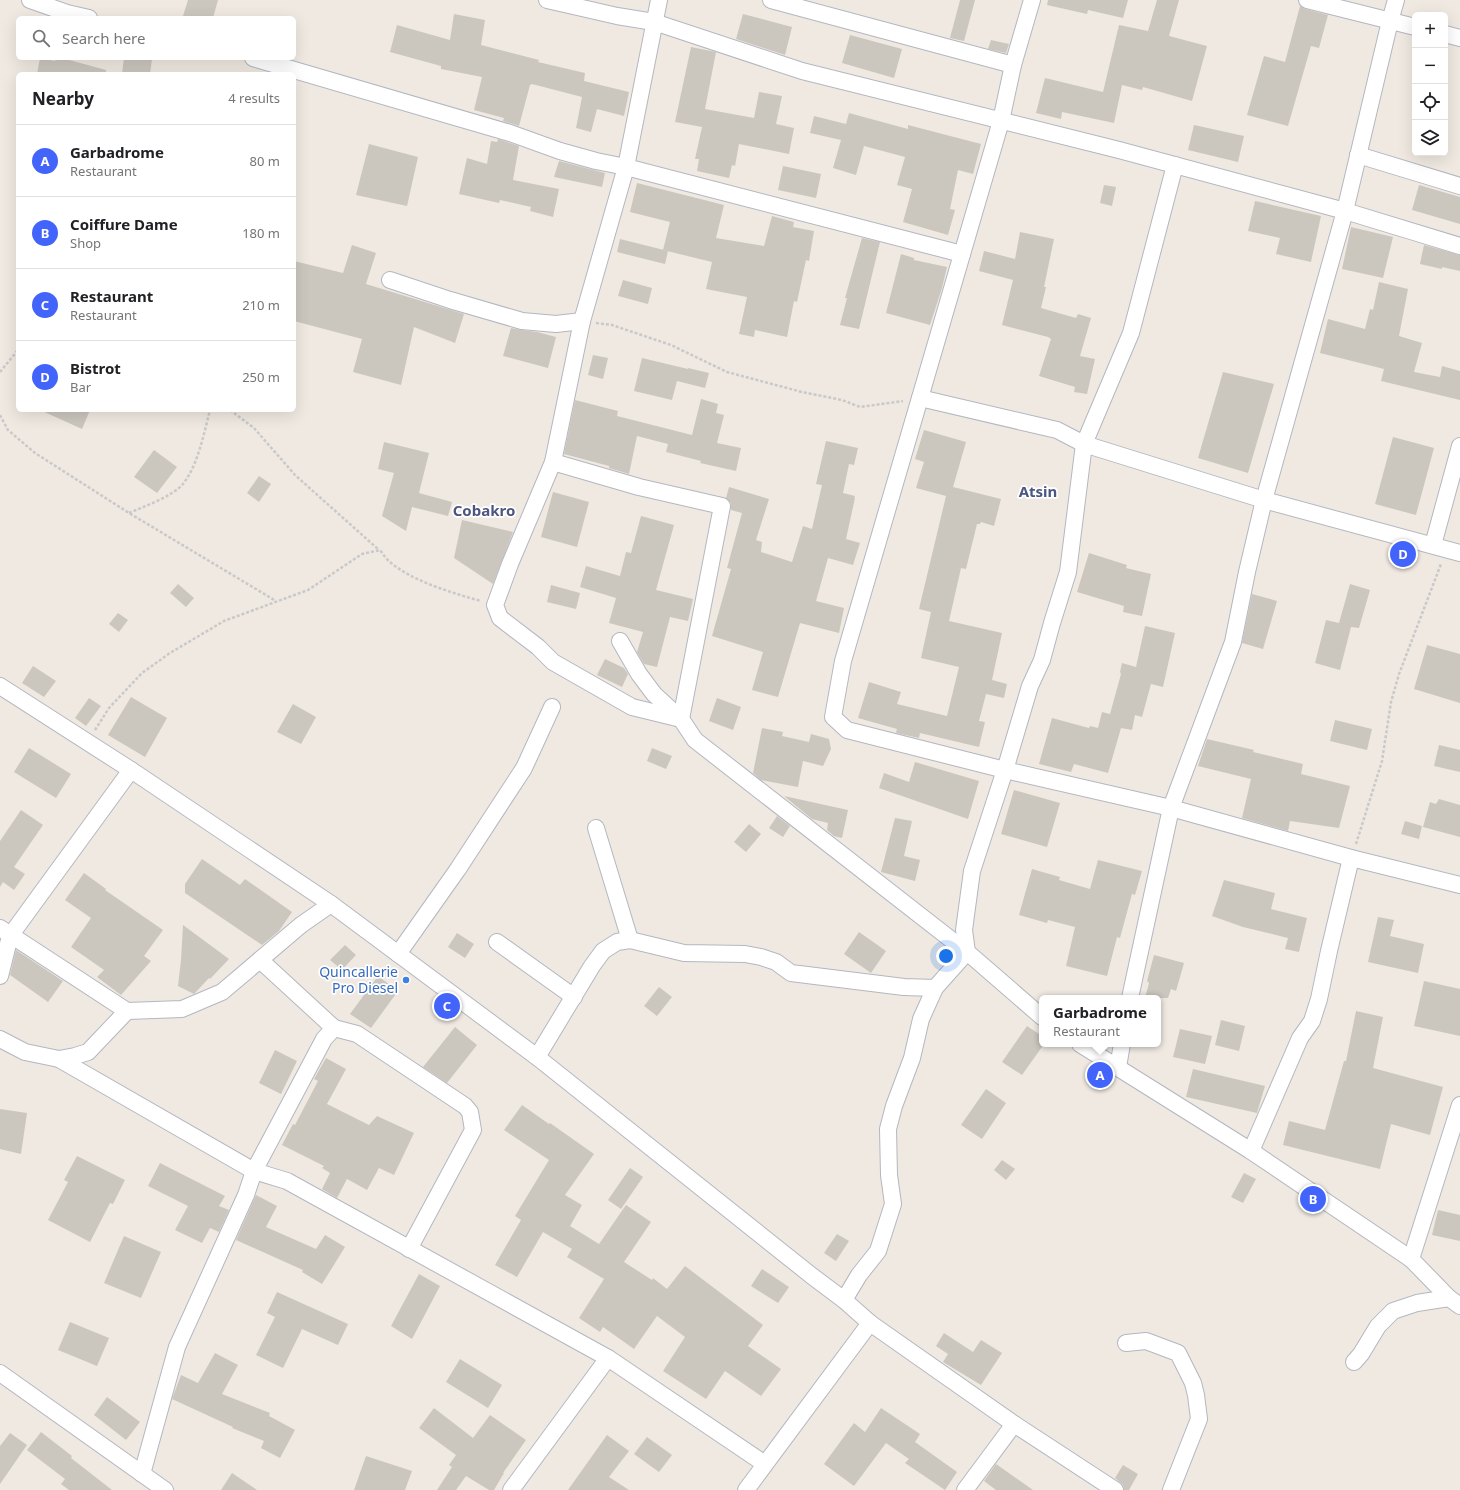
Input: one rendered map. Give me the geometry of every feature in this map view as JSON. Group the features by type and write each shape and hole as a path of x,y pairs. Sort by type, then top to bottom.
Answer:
{"street":[{"path":"30,0 80,16"},
{"path":"547,0 617,16 654,22 802,71 1175,165 1345,211 1460,246"},
{"path":"659,0 626,166 582,320 553,462 510,564 495,605 500,618 538,647 552,662 632,707 682,719"},
{"path":"771,0 1013,65"},
{"path":"1032,0 1013,65 1000,121 962,254 843,661 833,717 847,730 1005,770 1171,808 1351,858 1460,885"},
{"path":"1307,0 1412,26"},
{"path":"1131,995 1171,808 1233,642 1247,572 1264,500 1345,211 1396,0"},
{"path":"1448,35 1460,38"},
{"path":"260,60 510,133 560,151 596,161 626,166 962,254"},
{"path":"1358,155 1460,186"},
{"path":"968,952 964,930 972,870 1005,770 1030,686 1042,660 1068,572 1084,444 1131,333 1175,165"},
{"path":"390,280 450,300 522,321 556,324 582,320"},
{"path":"920,398 1057,430 1084,444 1264,500 1447,549 1460,446"},
{"path":"553,462 639,487 722,506 682,719"},
{"path":"620,641 639,674 654,694 682,719 695,740 968,952 1039,1014"},
{"path":"0,686 131,770 330,904 537,1057 844,1300 870,1323 1014,1424 1115,1490"},
{"path":"398,954 458,869 524,768 552,707"},
{"path":"0,976 5,932 131,770"},
{"path":"596,828 630,940"},
{"path":"1251,1151 1300,1038 1312,1021 1319,999 1351,858"},
{"path":"5,932 127,1011 182,1009 222,992 301,925 330,904"},
{"path":"537,1057 603,951 617,942 630,940 684,953 745,954 776,962 791,973 904,987 935,988"},
{"path":"496,942 574,997"},
{"path":"844,1300 878,1251 893,1204 888,1158 888,1129 894,1106 912,1058 921,1019 935,988 968,952"},
{"path":"260,960 334,1028 357,1034 464,1106 470,1112 473,1130 409,1248"},
{"path":"59,1059 88,1052 127,1011"},
{"path":"142,1474 177,1347 246,1195 254,1171 324,1039 334,1028"},
{"path":"0,1039 25,1052 59,1059 254,1171 287,1181 608,1358 764,1464"},
{"path":"1085,1047 1251,1151 1411,1259 1455,1302"},
{"path":"1118,1067 1121,1047"},
{"path":"1411,1259 1460,1105"},
{"path":"1354,1362 1378,1326 1393,1311 1417,1303 1455,1302"},
{"path":"746,1490 870,1323"},
{"path":"1126,1343 1146,1341 1178,1353 1193,1383 1199,1419 1171,1490"},
{"path":"510,1490 608,1358"},
{"path":"0,1373 165,1490"},
{"path":"965,1490 1014,1424"}],"path":[{"path":"582,320 612,325 671,345 727,372 802,392 842,400 860,407 920,398"},
{"path":"0,372 16,352"},
{"path":"129,513 164,498 182,485 198,457 209,412"},
{"path":"233,412 254,428 295,475 380,550 389,562 418,580 456,594 495,605"},
{"path":"0,415 8,430 36,453 129,513 276,601"},
{"path":"1351,858 1382,761 1391,702 1399,674 1447,549"},
{"path":"87,742 109,708 142,673 170,653 224,620 308,590 362,554 380,550"}],"building":[{"path":"188,0 218,0 214,16 183,16"},
{"path":"960,0 975,0 964,41 950,38"},
{"path":"1048,0 1128,0 1123,18 1088,10 1087,14 1047,5"},
{"path":"1157,0 1179,0 1169,36 1207,46 1192,101 1143,87 1142,90 1122,85 1114,123 1062,112 1061,119 1036,113 1045,78 1103,92 1119,25 1148,31"},
{"path":"1300,6 1305,9 1328,15 1319,48 1311,46 1288,126 1247,115 1264,56 1285,62"},
{"path":"454,14 485,20 481,45 539,60 538,62 585,73 584,81 629,92 624,116 597,109 591,132 576,128 582,97 532,84 530,85 519,126 503,121 504,118 474,110 482,77 441,69 441,66 390,52 397,25 450,40"},
{"path":"743,14 792,27 785,55 736,39"},
{"path":"850,35 902,49 894,78 842,63"},
{"path":"991,40 1009,44 1006,53 988,49"},
{"path":"691,47 716,52 705,109 754,118 759,92 782,96 776,124 794,128 789,154 739,144 735,166 732,165 729,178 697,171 699,159 695,159 702,127 675,122"},
{"path":"40,60 69,60 106,70 106,72 37,72"},
{"path":"124,60 152,60 150,72 122,72"},
{"path":"849,113 908,129 908,125 981,144 973,174 958,170 950,209 955,210 948,235 903,222 912,189 897,185 905,157 864,146 856,175 833,168 841,140 810,133 814,116 846,124"},
{"path":"1194,125 1244,136 1238,162 1188,150"},
{"path":"498,139 519,146 513,180 559,189 553,217 530,211 531,207 500,200 499,203 459,194 467,158 487,164 491,141 497,142"},
{"path":"369,144 418,157 407,206 356,195"},
{"path":"559,161 605,173 602,187 554,177"},
{"path":"783,166 821,174 816,198 778,190"},
{"path":"637,183 724,205 716,238 764,246 772,216 794,222 793,227 814,231 809,261 806,260 797,302 794,301 787,337 755,330 754,337 739,334 747,297 706,289 712,262 663,250 670,222 630,212"},
{"path":"1104,185 1116,187 1112,206 1100,203"},
{"path":"1419,185 1460,197 1460,224 1412,210"},
{"path":"1255,201 1321,216 1311,262 1276,254 1280,238 1248,231"},
{"path":"1351,227 1393,237 1383,278 1342,269"},
{"path":"1020,232 1054,239 1041,308 1076,318 1078,314 1091,318 1080,356 1095,359 1087,394 1074,392 1075,387 1039,376 1051,339 1002,325 1013,280 979,271 984,251 1015,259"},
{"path":"862,238 880,242 859,329 840,325 847,298 845,298"},
{"path":"620,239 668,251 665,264 617,252"},
{"path":"352,245 376,253 366,284 464,314 455,343 414,327 401,385 353,372 362,339 296,322 296,261 343,273"},
{"path":"1424,245 1460,255 1460,271 1420,264"},
{"path":"901,254 914,258 914,260 947,267 930,325 886,313"},
{"path":"623,280 652,288 648,304 618,296"},
{"path":"1379,282 1408,289 1399,336 1422,343 1414,372 1440,377 1442,366 1460,371 1460,400 1381,381 1384,369 1320,353 1328,319 1365,329 1370,309 1373,310"},
{"path":"511,328 556,337 548,368 503,356"},
{"path":"593,355 608,358 603,379 588,375"},
{"path":"642,358 709,373 705,388 677,381 672,400 634,391"},
{"path":"1223,372 1274,384 1248,473 1198,458"},
{"path":"701,399 718,404 716,413 724,415 717,443 741,448 736,471 700,463 701,461 666,452 668,444 637,436 629,474 609,468 609,466 564,454 575,400 618,411 617,416 692,435"},
{"path":"44,412 89,412 82,429"},
{"path":"924,430 966,442 953,487 1001,499 994,526 981,522 980,524 977,524 966,569 961,568 949,621 1002,633 992,680 1007,684 1004,698 986,694 979,721 985,722 979,747 920,733 919,738 896,733 897,729 858,718 869,682 901,692 897,704 947,716 959,667 921,658 931,612 919,609 946,496 916,488 924,462 915,459"},
{"path":"1393,437 1434,448 1416,515 1375,504"},
{"path":"826,441 858,448 854,465 849,464 843,493 855,496 846,539 860,543 853,565 828,558 816,601 844,608 839,633 800,623 778,697 752,690 763,652 712,636 731,569 727,568 742,513 731,510 731,503 726,498 729,487 769,499 756,540 762,542 761,552 792,562 803,526 812,529 822,485 816,484"},
{"path":"384,442 429,453 419,493 452,502 448,516 412,507 406,531 382,516 394,473 378,469"},
{"path":"154,450 177,467 157,493 134,477"},
{"path":"259,476 271,484 259,502 247,493"},
{"path":"553,492 589,502 577,547 541,537"},
{"path":"641,516 674,525 656,590 693,599 688,621 670,617 657,667 644,664 637,652 643,632 609,623 616,598 580,587 586,566 620,576 626,552 631,553"},
{"path":"462,520 513,532 493,584 454,558"},
{"path":"1089,553 1127,565 1126,568 1151,574 1142,616 1123,612 1124,606 1077,592"},
{"path":"178,584 194,598 186,607 170,593"},
{"path":"1350,584 1370,590 1359,628 1351,627 1340,670 1315,663 1326,620 1339,623"},
{"path":"551,585 580,593 576,609 547,602"},
{"path":"1252,594 1277,601 1263,649 1242,643"},
{"path":"118,613 128,620 119,632 109,624"},
{"path":"1145,626 1175,633 1163,687 1151,684 1142,717 1135,715 1132,730 1121,728 1108,773 1074,764 1071,772 1039,764 1052,718 1089,728 1090,726 1098,728 1102,712 1110,714 1121,674 1122,663 1136,667"},
{"path":"1427,645 1460,654 1460,703 1414,689"},
{"path":"605,659 624,668 628,674 622,687 597,675"},
{"path":"33,666 56,681 44,697 22,683"},
{"path":"131,697 167,718 145,757 108,735"},
{"path":"89,698 101,706 86,726 75,718"},
{"path":"717,698 741,707 733,730 709,721"},
{"path":"293,704 316,717 301,744 277,732"},
{"path":"1335,720 1372,729 1367,750 1330,741"},
{"path":"762,728 783,732 782,736 809,742 811,734 829,739 831,749 823,766 803,761 798,787 761,780 753,773"},
{"path":"1207,739 1303,764 1301,774 1350,786 1339,828 1290,821 1288,831 1242,818 1251,779 1198,766"},
{"path":"1439,745 1460,750 1460,772 1434,766"},
{"path":"29,748 71,774 56,798 14,772"},
{"path":"652,748 672,756 666,769 647,761"},
{"path":"915,762 979,781 968,819 879,788 884,773 909,782"},
{"path":"1014,790 1060,803 1047,847 1001,834"},
{"path":"784,796 848,810 842,838 834,836 827,830 828,823 812,819"},
{"path":"1439,799 1460,805 1460,837 1423,827 1430,802 1436,804"},
{"path":"21,810 43,825 14,867 25,874 14,890 3,882 0,887 0,841"},
{"path":"777,816 790,826 783,837 769,828"},
{"path":"895,818 912,821 904,856 920,860 915,881 881,872"},
{"path":"1405,821 1422,826 1419,839 1401,834"},
{"path":"749,824 761,834 746,852 734,842"},
{"path":"202,859 240,885 245,879 292,912 279,931 262,945 185,893 185,884"},
{"path":"1098,860 1142,871 1135,895 1132,894 1120,938 1117,937 1107,976 1066,966 1075,927 1048,920 1047,923 1019,915 1032,869 1060,877 1059,880 1090,889"},
{"path":"84,873 106,889 105,890 163,930 144,956 151,961 121,995 97,977 104,970 71,947 91,918 65,900"},
{"path":"1224,880 1275,893 1271,909 1307,918 1299,952 1285,949 1288,938 1243,927 1212,916"},
{"path":"1378,917 1394,920 1390,936 1424,944 1418,973 1368,962"},
{"path":"183,925 229,959 194,994 178,986"},
{"path":"859,932 886,951 871,973 844,954"},
{"path":"457,933 474,944 465,958 448,947"},
{"path":"345,945 356,955 342,970 330,960"},
{"path":"16,950 63,981 48,1002 10,975"},
{"path":"1154,955 1184,963 1176,991 1171,989 1168,998 1161,998 1161,995 1146,995 1149,983 1147,981"},
{"path":"378,976 398,991 371,1028 350,1014"},
{"path":"1424,981 1460,989 1460,1036 1414,1026"},
{"path":"659,987 672,997 657,1016 644,1006"},
{"path":"1356,1011 1383,1017 1373,1068 1443,1087 1430,1135 1391,1124 1380,1169 1283,1145 1289,1121 1325,1130 1344,1061 1346,1061"},
{"path":"1221,1020 1245,1026 1239,1051 1215,1045"},
{"path":"1027,1026 1039,1034 1039,1047 1042,1047 1022,1075 1002,1062"},
{"path":"455,1027 477,1045 447,1083 423,1067"},
{"path":"1180,1029 1212,1036 1205,1064 1173,1057"},
{"path":"275,1050 297,1061 281,1094 259,1083"},
{"path":"326,1058 346,1069 327,1104 369,1125 377,1116 414,1133 394,1175 379,1168 367,1190 347,1179 337,1198 322,1189 330,1173 322,1168 324,1166 282,1145 293,1124 295,1125 318,1081 314,1079"},
{"path":"1193,1069 1265,1086 1257,1113 1186,1097"},
{"path":"986,1089 1006,1103 982,1139 961,1125"},
{"path":"522,1105 594,1154 565,1195 582,1205 570,1226 599,1244 626,1205 651,1222 624,1262 652,1280 653,1278 667,1289 685,1266 763,1325 748,1346 781,1369 761,1396 725,1371 706,1399 663,1371 685,1337 657,1316 634,1349 603,1327 600,1332 579,1318 604,1279 567,1257 572,1249 543,1232 517,1277 495,1265 521,1220 515,1216 549,1160 504,1130"},
{"path":"0,1109 27,1113 21,1154 0,1149"},
{"path":"77,1156 125,1180 113,1204 110,1203 90,1242 48,1220 68,1182 64,1180"},
{"path":"1002,1160 1015,1169 1006,1180 994,1170"},
{"path":"160,1163 225,1196 219,1206 229,1210 219,1232 210,1228 202,1243 175,1230 188,1206 148,1186"},
{"path":"630,1168 643,1177 621,1209 608,1200"},
{"path":"1244,1173 1256,1179 1243,1203 1231,1197"},
{"path":"256,1195 277,1206 266,1227 316,1249 325,1235 345,1247 322,1284 302,1272 303,1270 236,1240"},
{"path":"1438,1210 1460,1215 1460,1241 1432,1235"},
{"path":"837,1234 849,1241 836,1261 824,1253"},
{"path":"124,1236 161,1252 141,1298 104,1283"},
{"path":"762,1269 789,1287 778,1303 751,1286"},
{"path":"419,1274 440,1286 412,1339 391,1326"},
{"path":"277,1292 348,1324 338,1345 302,1329 283,1368 256,1355 275,1317 267,1313"},
{"path":"70,1322 109,1338 97,1366 58,1350"},
{"path":"944,1333 973,1352 981,1340 1002,1353 981,1385 943,1362 948,1354 936,1346"},
{"path":"215,1353 238,1365 222,1394 270,1413 269,1416 295,1430 280,1458 261,1448 264,1441 232,1428 233,1427 172,1399 181,1375 198,1383"},
{"path":"460,1359 502,1385 488,1408 446,1382"},
{"path":"107,1397 140,1422 126,1440 94,1415"},
{"path":"434,1408 473,1438 490,1415 526,1440 503,1473 494,1490 489,1490 466,1476 456,1490 437,1490 452,1467 449,1465 456,1455 419,1428"},
{"path":"881,1408 920,1434 915,1442 957,1472 945,1490 905,1463 909,1459 886,1443 854,1486 824,1464 854,1423 865,1432"},
{"path":"41,1432 112,1490 69,1490 61,1484 65,1479 27,1450"},
{"path":"10,1433 27,1445 0,1484 0,1446"},
{"path":"607,1435 629,1451 609,1477 629,1490 568,1490"},
{"path":"647,1437 672,1455 659,1472 634,1454"},
{"path":"366,1456 412,1471 405,1490 354,1490"},
{"path":"996,1464 1033,1490 996,1490 984,1481"},
{"path":"1123,1465 1138,1474 1129,1490 1124,1490 1123,1485 1115,1478"},
{"path":"232,1473 257,1490 221,1490"}],"place":[{"name":"Bistrot","path":"1403,554"},
{"name":"Quincallerie Pro Diesel","path":"406,980"},
{"name":"Restaurant","path":"447,1006"},
{"name":"Garbadrome","path":"1100,1075"},
{"name":"Coiffure Dame","path":"1313,1199"}],"district":[{"name":"Atsin","path":"1038,492"},
{"name":"Cobakro","path":"484,511"}]}
